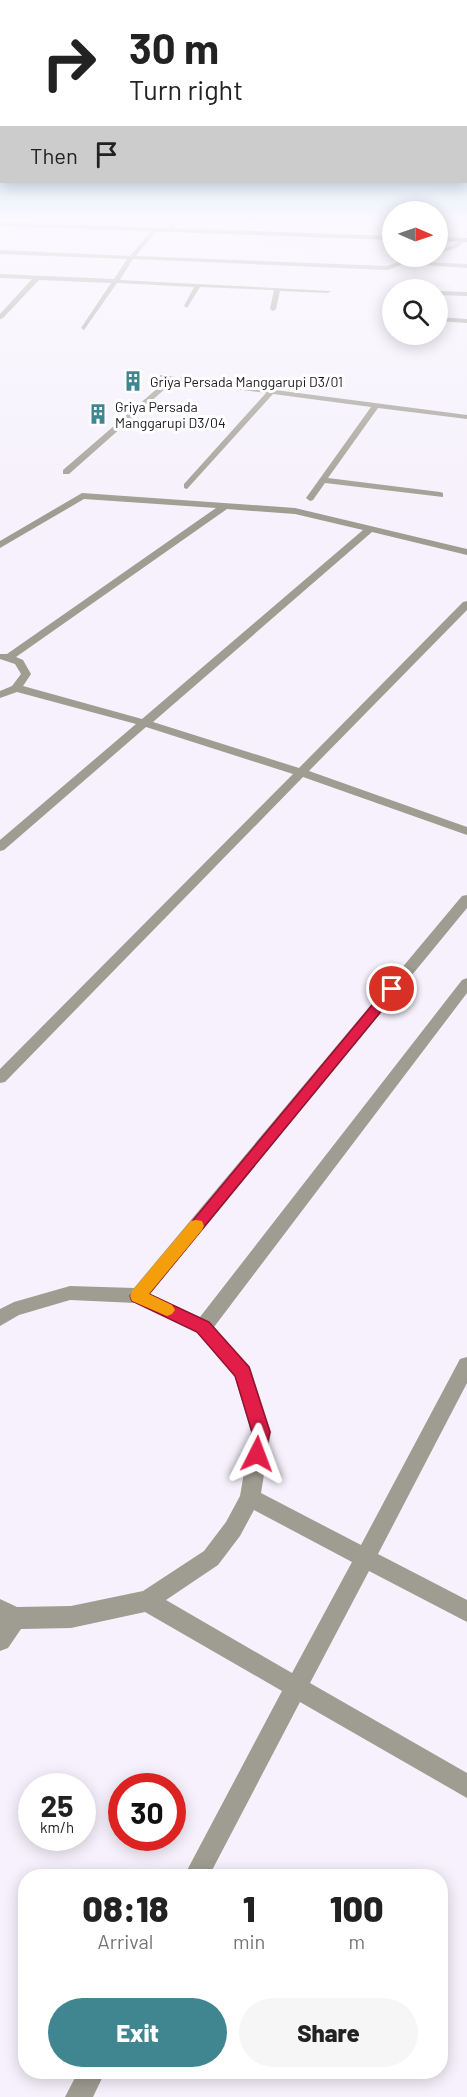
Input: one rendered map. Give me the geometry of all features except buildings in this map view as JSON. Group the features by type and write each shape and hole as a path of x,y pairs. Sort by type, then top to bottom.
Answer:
{"street":[{"path":"84,328 93,316"},
{"path":"448,320 467,321"},
{"path":"163,377 467,417"},
{"path":"66,472 173,378"},
{"path":"187,486 271,392"},
{"path":"310,498 375,406"},
{"path":"322,480 440,495"},
{"path":"0,545 82,496 295,511 467,552"},
{"path":"5,656 225,506"},
{"path":"0,847 370,529"},
{"path":"0,1078 467,604"},
{"path":"0,695 16,687 26,674 19,662 5,656"},
{"path":"16,687 145,723 300,772 467,831"},
{"path":"138,1296 467,899"},
{"path":"203,1327 467,983"},
{"path":"0,1318 14,1310 70,1293 138,1296 203,1327 243,1373 261,1432 250,1498 233,1529 211,1558 147,1601 70,1617 8,1614 0,1640"},
{"path":"200,1869 467,1365"},
{"path":"250,1498 467,1611"},
{"path":"147,1601 467,1786"},
{"path":"78,2097 88,2079"}],"slow traffic":[{"path":"167,1310 138,1296 196,1226"}],"place":[{"name":"Griya Persada Manggarupi D3/01","path":"133,381"},
{"name":"Griya Persada Manggarupi D3/04","path":"98,414"}],"route":[{"path":"257,1454 261,1432 243,1373 203,1327 138,1296 392,989"}]}
